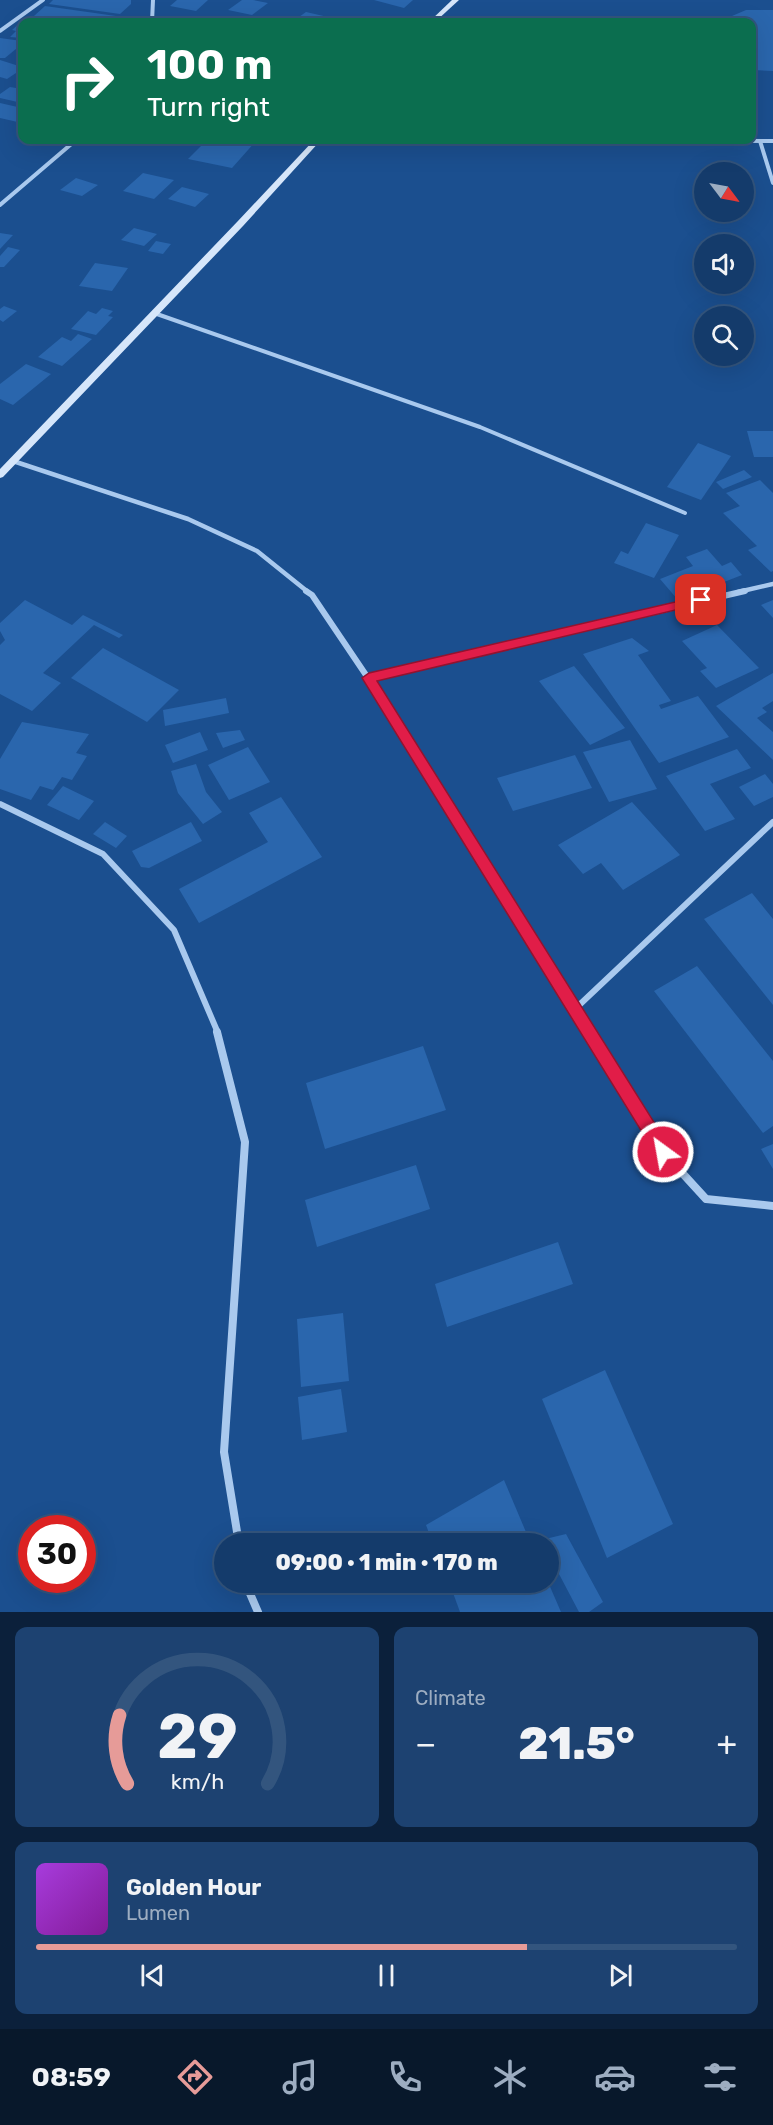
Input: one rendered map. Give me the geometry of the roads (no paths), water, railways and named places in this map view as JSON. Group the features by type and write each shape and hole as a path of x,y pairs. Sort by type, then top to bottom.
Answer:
{"main road":[{"path":"436,18 456,0"},
{"path":"0,475 313,144"}],"street":[{"path":"21,18 43,0"},
{"path":"152,18 153,0"},
{"path":"0,31 18,20"},
{"path":"756,141 773,141"},
{"path":"760,141 773,183"},
{"path":"0,205 71,144"},
{"path":"13,461 188,519 257,551 312,595 369,678 663,1152 706,1199 773,1206"},
{"path":"369,678 773,584"},
{"path":"0,804 103,854 174,930 215,1023 245,1142 225,1452 237,1533"},
{"path":"575,1009 773,822"},
{"path":"250,1593 258,1612"}],"lane":[{"path":"154,313 480,427 685,513"}]}
